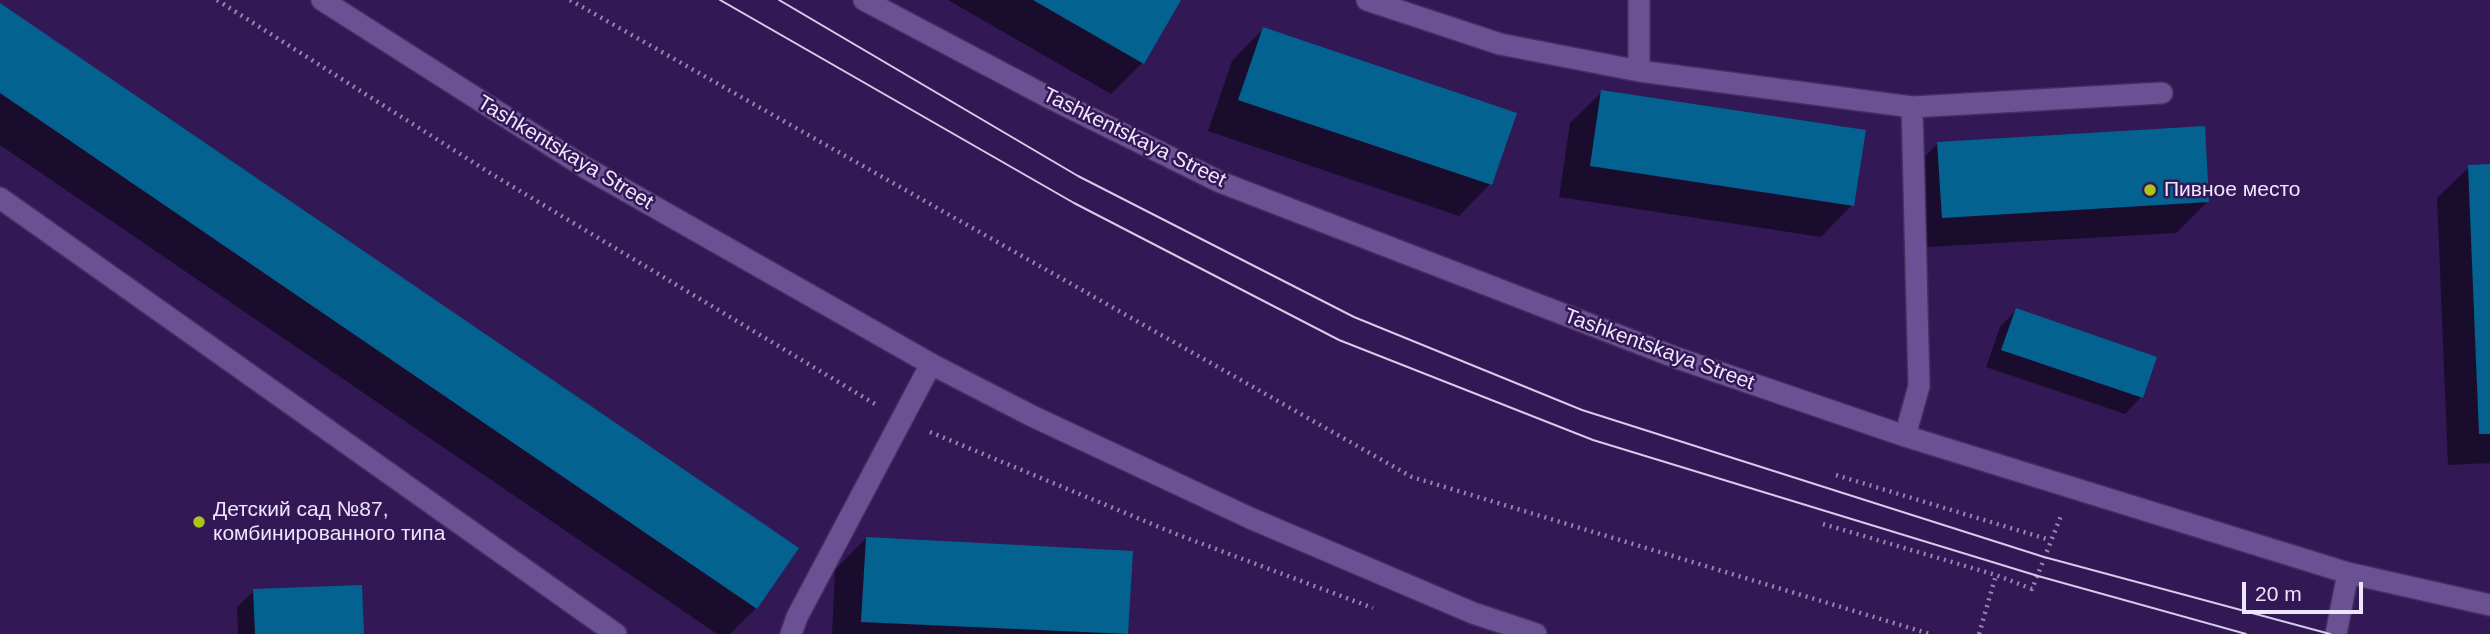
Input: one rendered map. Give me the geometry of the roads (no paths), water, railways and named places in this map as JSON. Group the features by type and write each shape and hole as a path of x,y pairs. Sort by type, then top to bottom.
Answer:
{"main road":[{"name":"Tashkentskaya Street","path":"323,0 586,168 931,364 1032,416 1250,518 1473,612 1536,634"},
{"name":"Tashkentskaya Street","path":"864,0 1046,96 1220,182 1677,358 1905,436 2348,573 2490,605"},
{"path":"1367,0 1500,44 1639,71 1912,107 2162,93"},
{"path":"1639,0 1639,71"},
{"path":"1905,436 1919,386 1912,107"},
{"path":"0,198 616,634"},
{"path":"791,634 797,617 931,364"},
{"path":"2336,634 2348,573"}],"tram line":[{"path":"720,0 1074,203 1339,340 1593,440 2038,576 2246,634"},
{"path":"779,0 1078,176 1354,317 1582,410 2044,557 2330,634"}],"place":[{"name":"Пивное место","path":"2150,190"},
{"name":"Детский сад №87, комбинированного типа","path":"199,522"}]}
